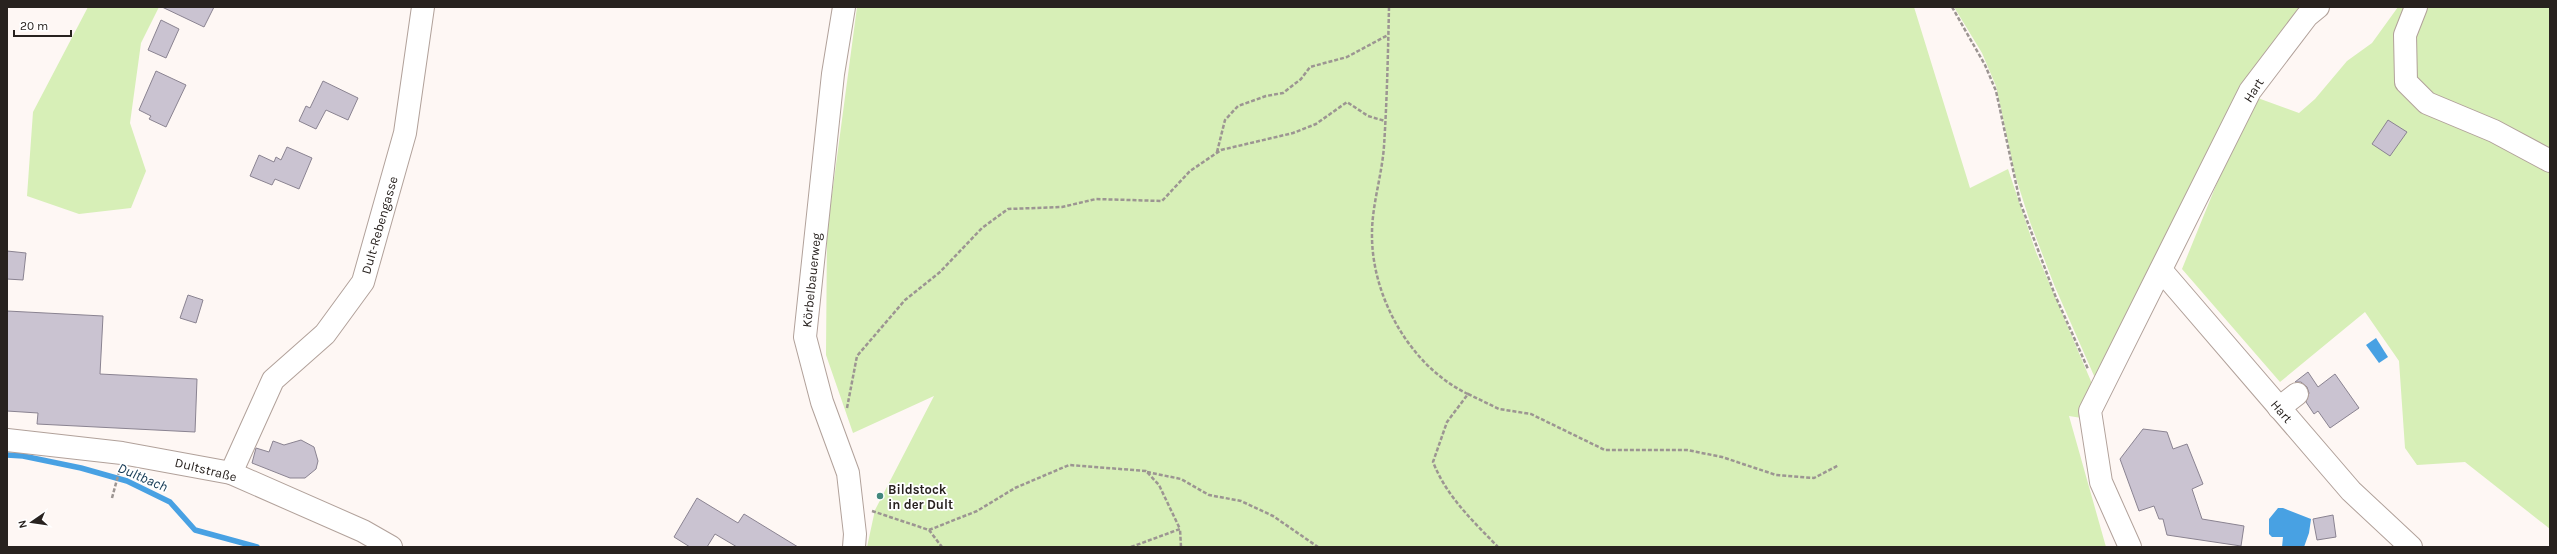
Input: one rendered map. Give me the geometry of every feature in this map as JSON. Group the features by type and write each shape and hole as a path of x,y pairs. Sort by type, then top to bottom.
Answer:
{"street":[{"name":"Dult-Rebengasse","path":"231,473 273,380 325,334 363,282 405,133 423,7"},
{"name":"Körbelbauerweg","path":"844,7 833,74 805,337 822,402 848,473 855,541"},
{"name":"Hart","path":"2130,547 2101,482 2090,411 2250,91 2307,16 2318,7"},
{"path":"2416,7 2406,35 2406,82 2427,103 2494,131 2550,161"},
{"name":"Hart","path":"2161,270 2351,491 2411,547"},
{"path":"2279,408 2297,394"},
{"name":"Dultstraße","path":"7,440 122,453 231,473 363,531 391,547"}],"path":[{"path":"1389,7 1386,121 1383,160 1372,233 1375,265 1391,314 1407,342 1449,385 1499,409 1531,414 1605,450 1687,450 1722,457 1776,475 1814,478 1839,466"},
{"path":"1952,7 1985,65 1996,91 2010,166 2020,202 2057,302 2099,393"},
{"path":"1217,153 1225,120 1238,106 1266,96 1284,93 1301,79 1310,67 1347,57 1388,35"},
{"path":"846,414 857,356 905,300 940,272 982,228 1008,209 1062,207 1096,199 1162,201 1190,171 1221,150 1293,133 1316,124 1347,102 1368,116 1386,121"},
{"path":"1468,394 1447,422 1433,462 1440,480 1452,498 1483,534 1498,547"},
{"path":"930,530 977,511 1015,488 1069,465 1146,471 1181,479 1209,495 1241,501 1273,516 1318,547"},
{"path":"112,498 120,470"},
{"path":"1146,471 1159,485 1180,528 1181,547"},
{"path":"855,541 866,509 930,530 942,547"},
{"path":"1131,547 1180,528"}],"green space":[{"path":"88,7 159,7 141,43 130,123 146,171 131,208 79,214 27,196 33,112"},
{"path":"857,7 1914,7 1970,188 2008,169 2036,252 2096,393 2088,419 2069,416 2106,547 867,547 875,510 934,396 853,433 826,355 827,232"},
{"path":"1954,7 2302,7 2095,378 2055,287 2030,222 2015,175 1996,86 1982,53"},
{"path":"2398,7 2550,7 2550,529 2465,462 2417,465 2405,448 2399,361 2365,312 2280,382 2182,269 2241,124 2255,97 2299,113 2315,99 2347,61 2372,43"}],"water":[{"path":"2376,338 2388,357 2379,363 2366,345"},
{"path":"2278,508 2283,508 2311,519 2309,533 2304,547 2282,547 2283,537 2272,537 2269,534 2269,519"}],"building":[{"path":"162,7 214,7 204,27"},
{"path":"161,20 179,29 166,58 148,50"},
{"path":"156,71 186,85 166,127 149,119 151,116 139,110"},
{"path":"323,81 358,98 348,120 326,110 316,129 299,121 306,106 310,108"},
{"path":"2388,120 2407,132 2390,156 2372,144"},
{"path":"287,147 312,158 299,189 275,179 272,185 250,176 259,155 274,162 276,157 281,160"},
{"path":"7,251 26,253 23,280 7,279"},
{"path":"188,295 203,300 196,323 180,318"},
{"path":"7,311 103,316 100,374 197,379 195,432 37,424 38,413 7,411"},
{"path":"2308,372 2318,387 2335,374 2359,408 2330,428 2318,411 2314,414 2306,402 2309,393 2307,387 2301,382 2295,382"},
{"path":"2143,429 2167,432 2173,449 2187,444 2203,484 2192,489 2202,519 2244,526 2241,546 2167,535 2163,519 2159,519 2154,506 2139,511 2120,459"},
{"path":"301,440 314,447 318,461 316,469 305,478 290,478 252,463 256,448 269,452 273,441 284,445"},
{"path":"697,498 738,523 744,514 798,547 737,547 715,534 707,547 690,547 674,537"},
{"path":"2333,515 2336,537 2317,540 2313,519"}],"waterway":[{"name":"Dultbach","path":"7,455 23,456 81,468 127,481 170,502 195,530 257,547"}],"place":[{"name":"Bildstock in der Dult","path":"880,496"}]}
